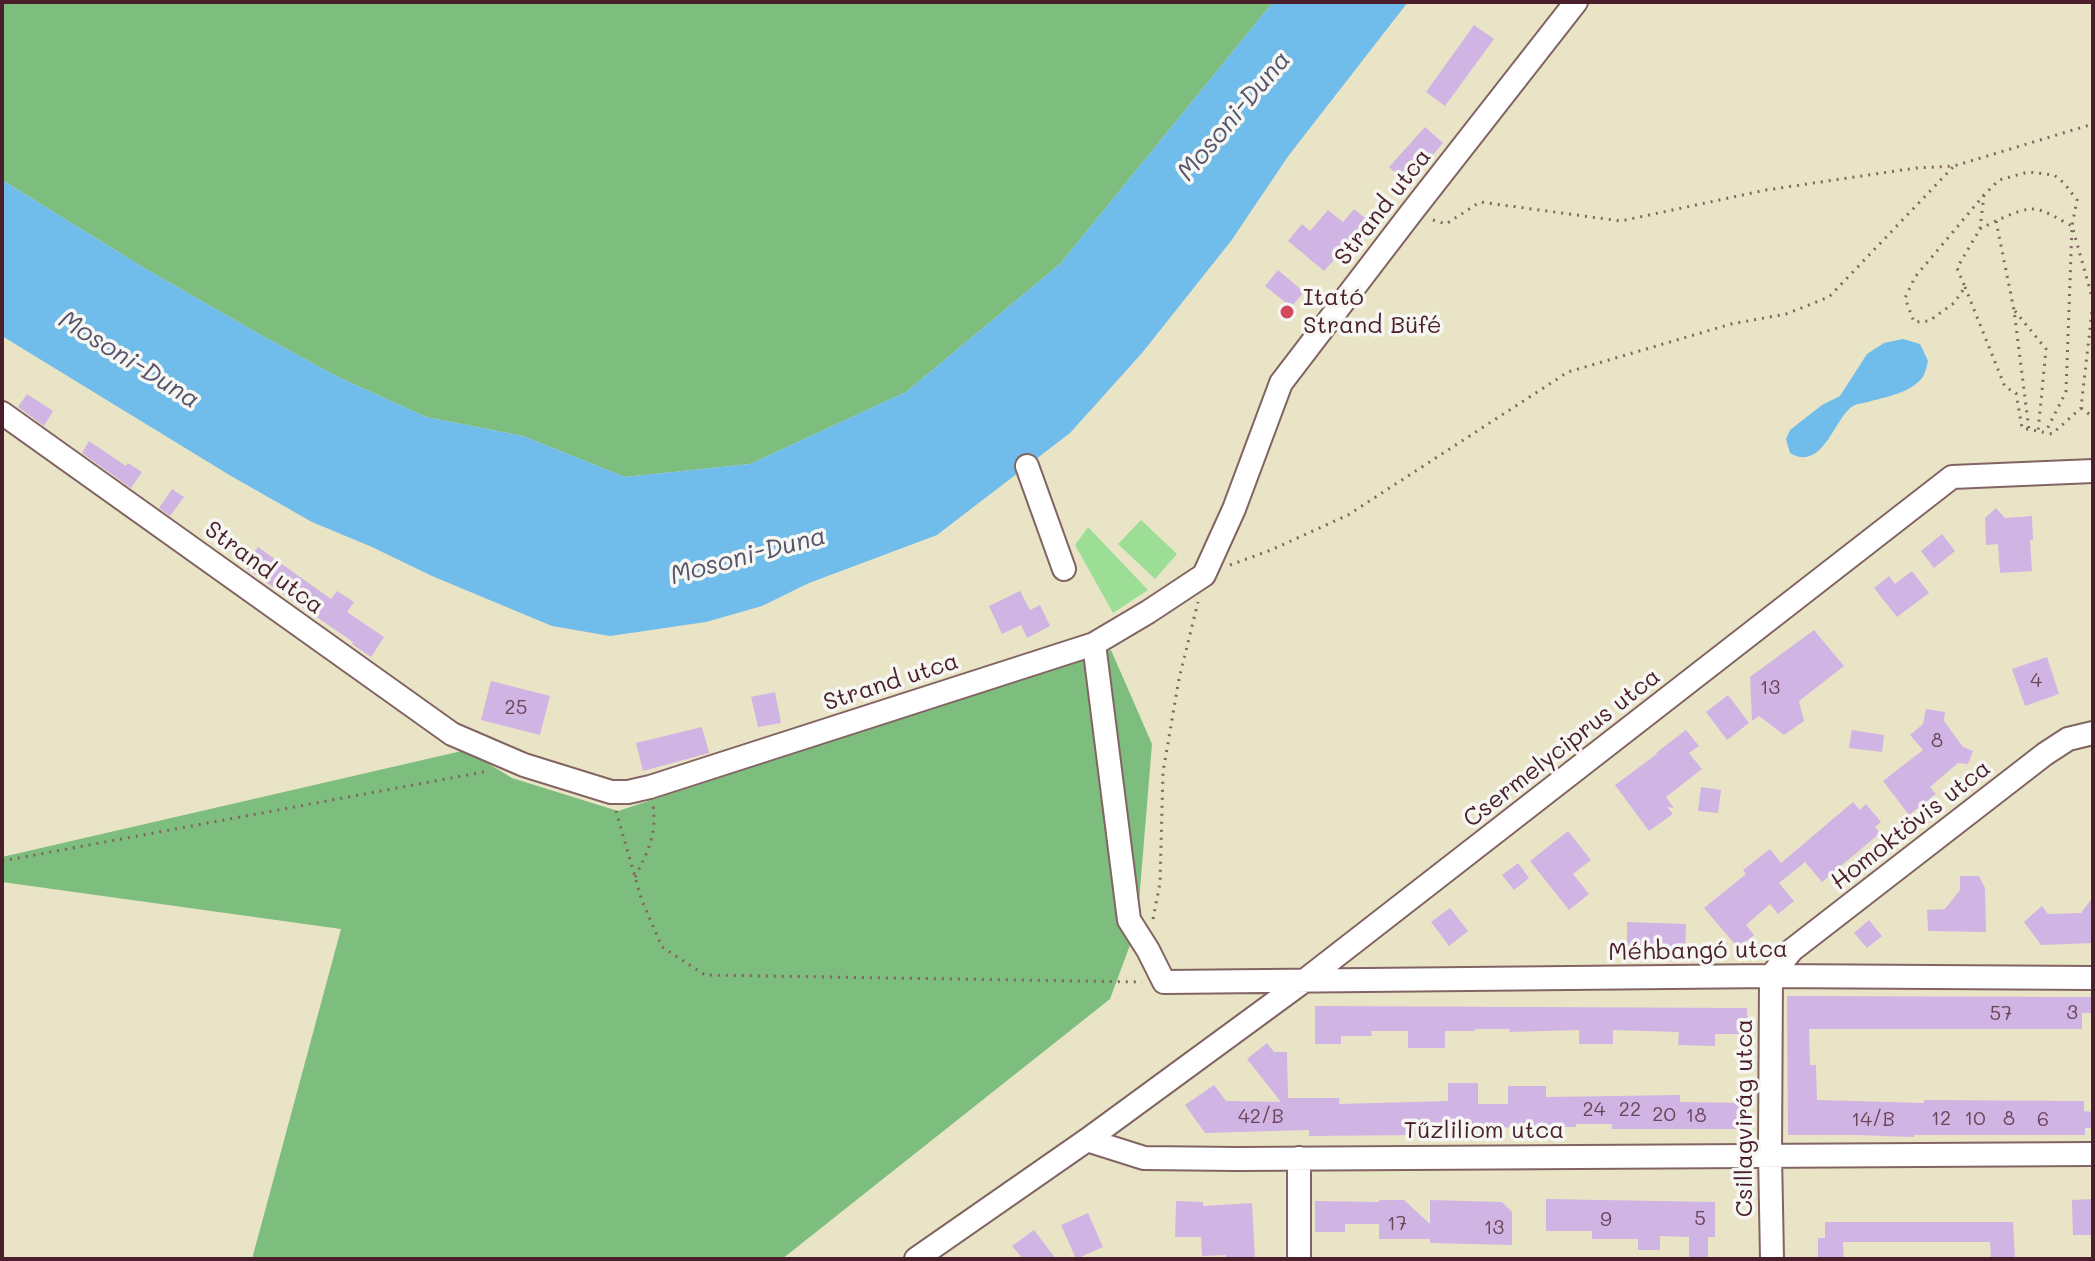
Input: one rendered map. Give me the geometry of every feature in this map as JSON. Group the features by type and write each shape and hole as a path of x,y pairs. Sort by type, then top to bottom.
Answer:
{"street":[{"name":"Strand utca","path":"2,413 452,734 524,765 611,792 650,787 1094,644 1204,575 1234,509 1281,383 1576,2"},
{"path":"1027,466 1064,569"},
{"name":"Csermelyciprus utca","path":"1087,1140 1304,981 1952,477 2093,471"},
{"path":"1094,644 1129,920 1164,982"},
{"name":"Homoktövis utca","path":"1771,976 1792,950 2045,754 2068,739 2093,733"},
{"name":"Méhbangó utca","path":"1164,982 1771,976 2093,978"},
{"name":"Csillagvirág utca","path":"1771,976 1772,1259"},
{"path":"916,1259 1087,1140"},
{"name":"Tűzliliom utca","path":"1087,1140 1144,1158 2093,1154"},
{"path":"1299,1158 1299,1259"}],"path":[{"path":"1411,213 1446,224 1480,202 1621,221 1766,190 1916,168 1954,166 2093,124"},
{"path":"1148,950 1160,883 1163,772 1179,679 1204,575 1271,550 1348,515 1568,372 1731,324 1786,314 1829,297 1954,166"},
{"path":"1965,287 1954,303 1929,321 1914,322 1905,298 1915,277 1999,180 2028,172 2054,175 2064,183 2077,200 2072,226 2066,392 2045,433"},
{"path":"1980,229 2031,209 2072,226 2093,301 2081,408 2052,434 2022,428 2016,393 2005,387 1957,268 1980,229 1984,195"},
{"path":"1996,221 2014,310 2029,430"},
{"path":"2014,310 2046,349 2038,432"},
{"path":"2081,408 2093,417"},
{"path":"2,861 493,771"},
{"path":"635,877 654,832 650,787"},
{"path":"611,792 641,898 662,947 705,975 1164,982"}],"green space":[{"path":"2,2 1273,2 1060,264 906,392 750,464 625,477 523,436 426,417 336,376 146,269 2,180"},
{"path":"1141,520 1177,554 1155,579 1118,544"},
{"path":"1088,527 1148,590 1113,613 1075,545"},
{"path":"1111,650 1152,744 1137,926 1110,999 782,1259 252,1259 341,929 2,882 2,857 466,750 512,778 618,811"}],"water":[{"name":"Mosoni-Duna","path":"1273,2 1408,2 1289,155 1231,241 1142,353 1070,433 937,535 809,583 762,606 706,622 610,636 552,626 312,522 2,336 2,180 146,269 261,335 336,376 426,417 523,436 625,477 750,464 906,392 1060,264"},
{"path":"1903,339 1920,344 1928,361 1922,378 1898,393 1853,406 1820,450 1811,456 1801,457 1790,453 1786,439 1790,430 1822,405 1840,396 1867,354 1884,343"}],"building":[{"path":"1474,25 1494,39 1445,106 1426,92"},
{"path":"1425,127 1443,143 1408,184 1389,167"},
{"path":"1354,209 1369,221 1324,271 1288,241 1302,224 1310,231 1328,210 1343,222"},
{"path":"1278,270 1304,292 1291,307 1265,286"},
{"path":"27,394 53,411 44,426 18,407"},
{"path":"89,441 126,466 128,463 142,472 131,488 82,453"},
{"path":"172,489 184,497 170,516 159,508"},
{"path":"1996,508 2005,518 2032,516 2032,571 2000,573 1998,544 1986,545 1985,518"},
{"path":"1942,534 1955,551 1934,568 1921,551"},
{"path":"258,547 331,599 337,591 354,602 347,612 384,637 371,657 244,567"},
{"path":"1912,571 1929,593 1897,617 1874,588 1889,576 1895,584"},
{"path":"1020,591 1030,610 1040,605 1050,626 1027,638 1021,625 1002,634 989,606"},
{"path":"1814,630 1844,666 1799,701 1804,721 1784,735 1759,716 1752,721 1750,677"},
{"path":"2047,657 2059,694 2025,706 2012,669"},
{"path":"491,681 550,696 540,735 481,720"},
{"path":"775,692 781,723 758,727 751,697"},
{"path":"1728,695 1749,723 1727,740 1706,712"},
{"path":"1926,709 1945,712 1944,721 1963,747 1973,751 1968,764 1958,763 1930,787 1936,794 1909,815 1883,781 1923,750 1910,735 1923,724"},
{"path":"702,727 709,753 643,771 636,743"},
{"path":"1686,730 1699,746 1689,753 1702,769 1666,797 1674,808 1667,807 1673,814 1649,831 1615,785"},
{"path":"1852,730 1884,735 1882,752 1849,748"},
{"path":"1701,787 1721,790 1718,813 1698,811"},
{"path":"1853,802 1860,810 1866,804 1881,822 1875,827 1880,833 1822,882 1805,862 1779,883 1794,901 1778,914 1770,904 1746,925 1754,935 1738,948 1704,908 1746,874 1743,870 1770,849 1781,863"},
{"path":"1568,831 1591,860 1573,874 1589,894 1569,910 1530,861"},
{"path":"1518,863 1529,878 1514,890 1502,875"},
{"path":"1960,876 1979,876 1985,888 1986,932 1928,931 1927,910 1945,909 1960,890"},
{"path":"2093,897 2093,943 2041,945 2024,922 2042,906 2048,914 2081,913"},
{"path":"1450,908 1468,931 1449,946 1431,922"},
{"path":"1869,920 1882,936 1867,948 1854,933"},
{"path":"1627,922 1686,924 1685,950 1627,949"},
{"path":"1787,996 2093,997 2093,1013 2082,1013 2082,1029 1809,1029 1810,1065 1816,1065 1817,1100 1924,1103 1924,1100 2084,1101 2084,1111 2093,1112 2093,1128 2085,1128 2085,1135 1788,1135"},
{"path":"1315,1006 1747,1008 1748,1034 1715,1034 1715,1046 1678,1045 1679,1032 1613,1030 1613,1044 1579,1044 1579,1030 1509,1032 1510,1029 1475,1029 1445,1031 1445,1048 1408,1048 1408,1031 1371,1031 1372,1036 1341,1036 1341,1044 1315,1044"},
{"path":"1267,1043 1274,1052 1287,1052 1288,1098 1340,1098 1339,1104 1448,1101 1448,1083 1478,1083 1478,1104 1508,1104 1508,1086 1546,1086 1546,1097 1680,1095 1680,1102 1747,1103 1747,1129 1612,1129 1612,1124 1576,1124 1576,1127 1422,1128 1422,1135 1309,1136 1309,1130 1205,1133 1185,1105 1214,1085 1226,1101 1281,1102 1247,1059"},
{"path":"1546,1199 1715,1202 1715,1237 1708,1237 1708,1259 1689,1259 1689,1237 1660,1236 1660,1250 1638,1250 1638,1239 1592,1239 1592,1231 1546,1231"},
{"path":"2093,1199 2093,1235 2073,1235 2072,1200"},
{"path":"1404,1200 1430,1224 1430,1200 1502,1202 1512,1212 1512,1245 1379,1239 1379,1224 1345,1224 1345,1232 1315,1232 1315,1201"},
{"path":"1176,1201 1203,1202 1203,1206 1252,1203 1255,1259 1202,1256 1201,1237 1175,1237"},
{"path":"1088,1213 1103,1247 1076,1259 1061,1225"},
{"path":"1825,1222 2013,1222 2015,1259 1991,1259 1990,1242 1843,1242 1844,1259 1818,1259 1818,1238 1825,1238"},
{"path":"1034,1230 1056,1259 1023,1259 1012,1246"}],"place":[{"name":"Itató Strand Büfé","path":"1287,312"}]}
